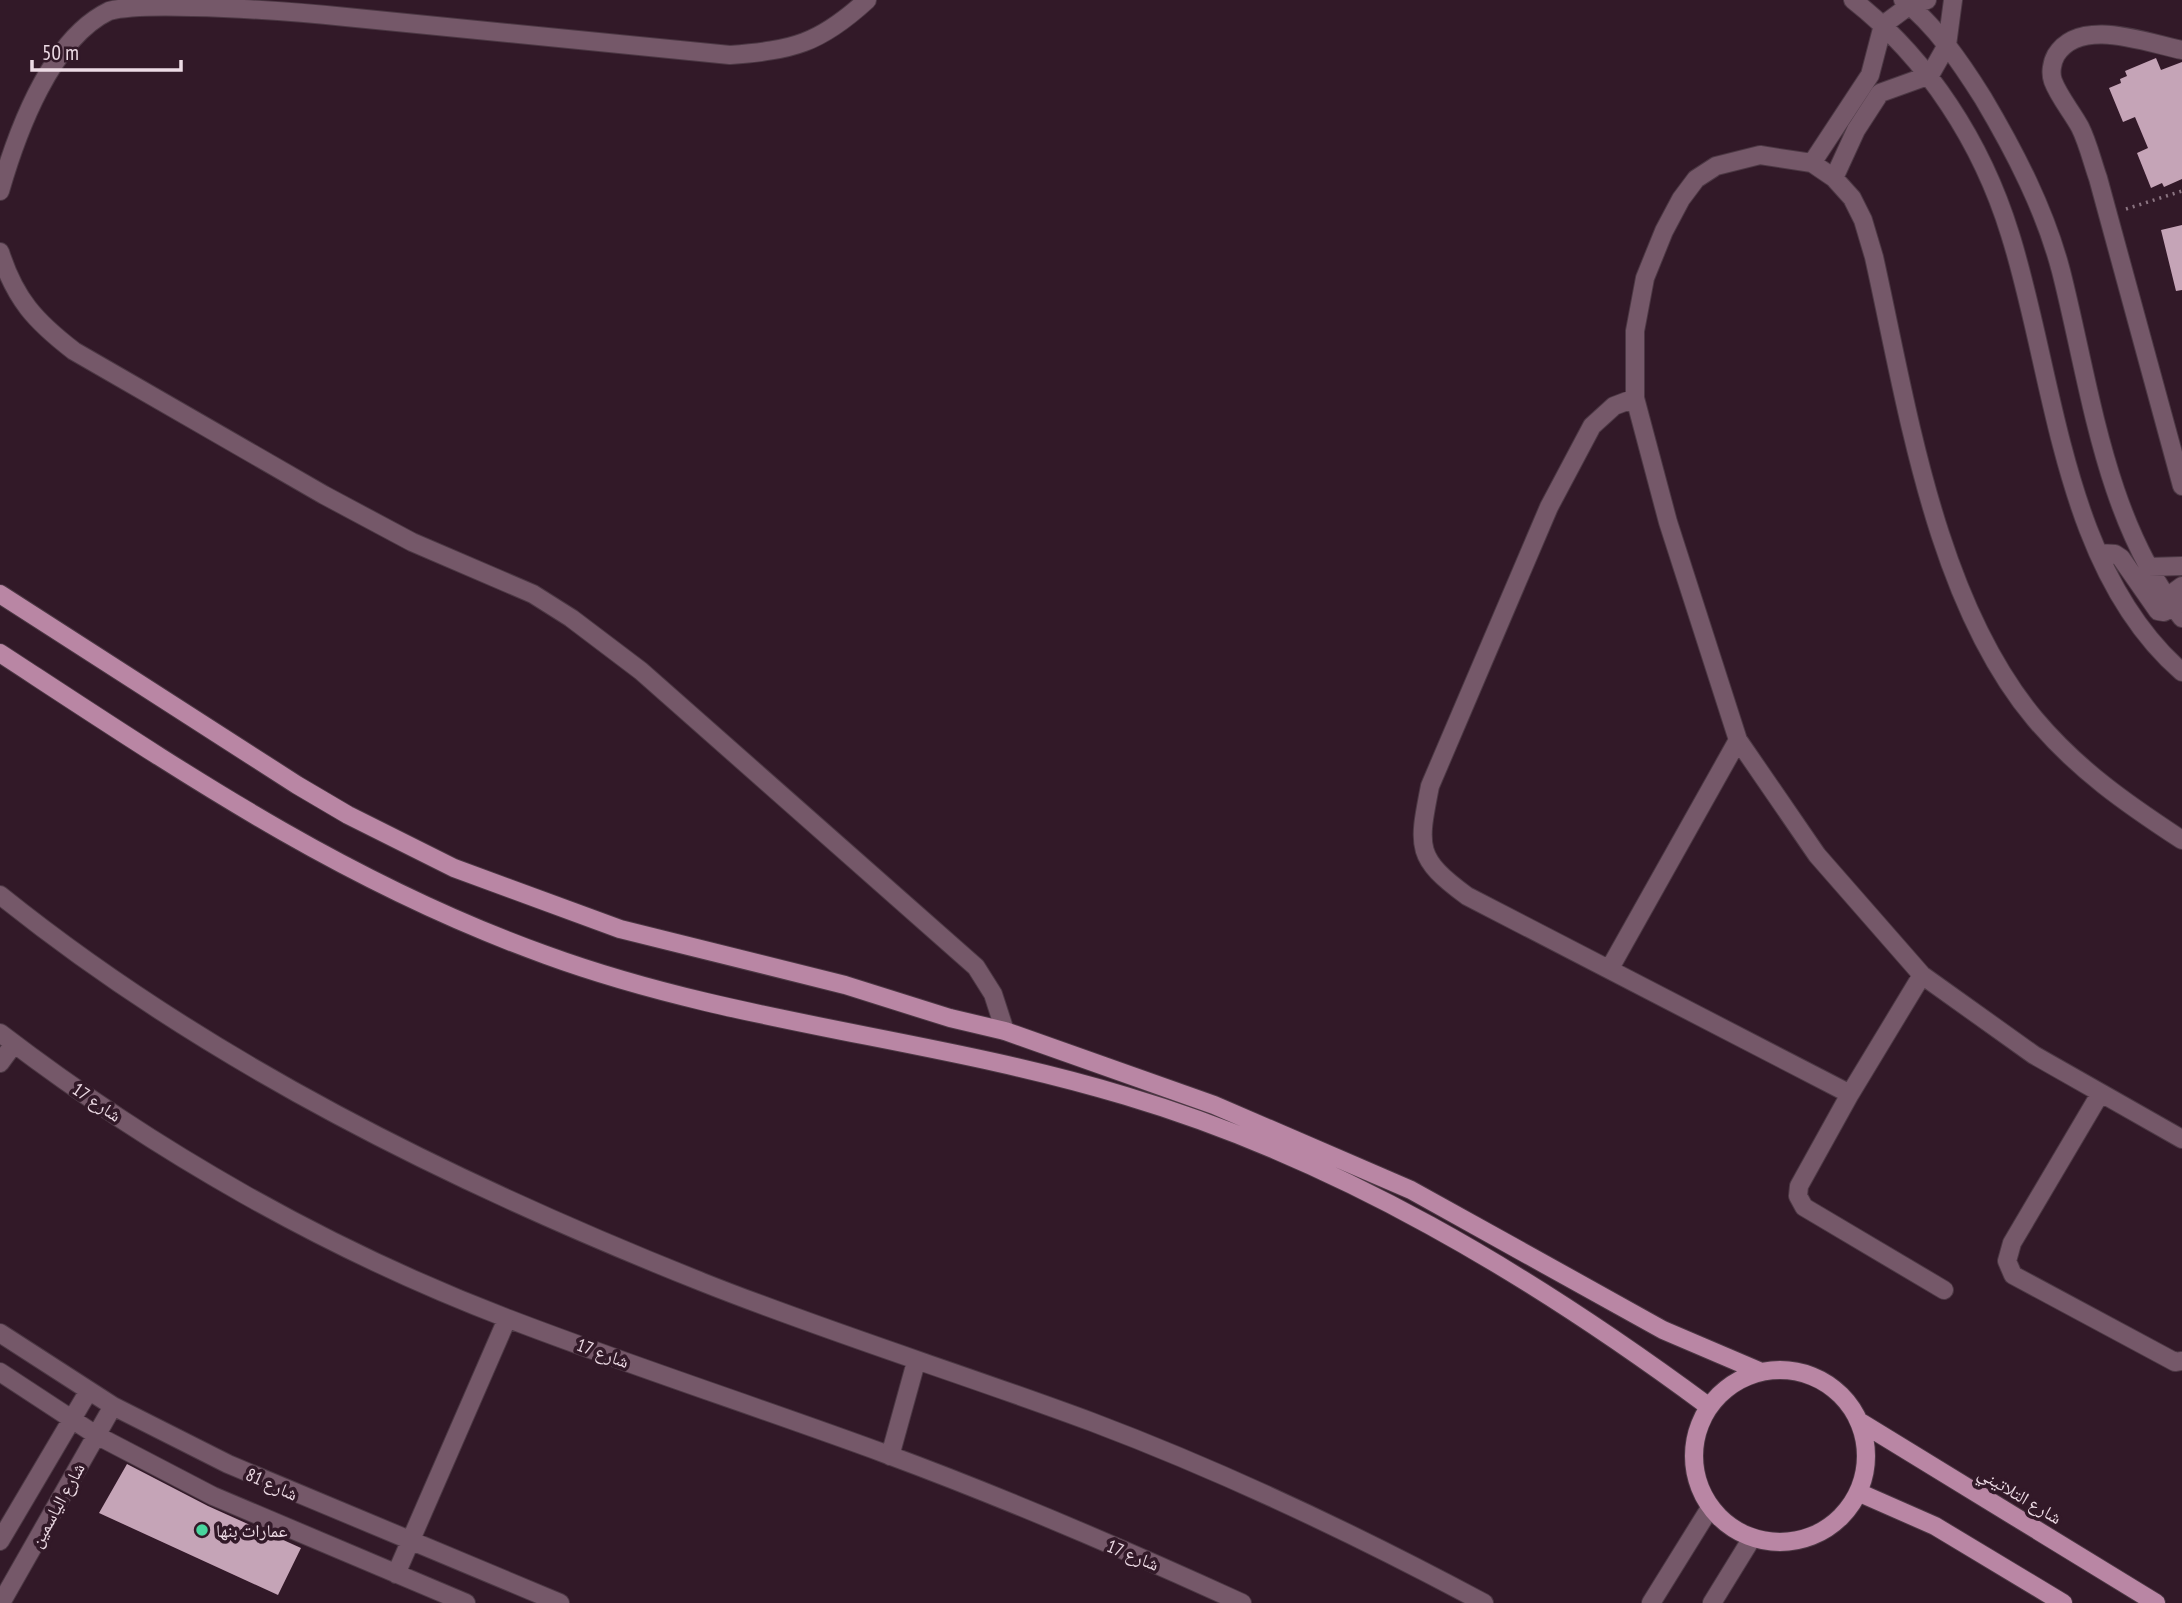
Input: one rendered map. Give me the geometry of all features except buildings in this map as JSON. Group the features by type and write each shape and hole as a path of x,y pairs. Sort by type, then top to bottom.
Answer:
{"main road":[{"path":"0,594 296,785 369,826 454,868 620,929 845,985 950,1018 1005,1031 1214,1105 1347,1160 1473,1222 1663,1331 1759,1371"},
{"path":"0,653 235,806 329,859 425,907 547,956 672,995 735,1011 969,1057 1125,1095 1258,1144 1383,1200 1511,1271 1610,1335 1709,1406"},
{"path":"1790,1369 1820,1378 1845,1397 1861,1423 1868,1458 1860,1493 1842,1519 1815,1536 1784,1543 1752,1538 1729,1526 1710,1508 1698,1484 1693,1457 1697,1430 1709,1406 1731,1384 1759,1371 1790,1369"},
{"name":"شارع التلاتيني","path":"1861,1423 2156,1603"},
{"path":"1860,1493 1935,1526 2063,1603"}],"street":[{"path":"0,191 27,119 57,58 83,28 111,9 146,4 237,6 730,55 776,51 813,41 847,18 867,0"},
{"path":"1853,0 1883,25 1930,75 1964,130 2010,234 2072,480 2099,553 2120,595 2142,629 2182,672"},
{"path":"1834,178 1856,130 1880,93 1930,75 1947,45 1953,0"},
{"path":"1812,163 1870,75 1883,25 1913,2 1947,45 2012,147 2041,212 2060,269 2116,497 2149,567 2176,606"},
{"path":"2182,50 2106,34 2090,35 2073,40 2054,58 2052,80 2081,130 2182,486"},
{"path":"2182,840 2102,787 2035,719 2007,681 1962,598 1936,520 1874,257 1863,219 1852,198 1834,178 1812,163 1760,155 1733,160 1696,179 1681,199 1645,278 1635,331 1635,398 1676,547 1738,740 1817,855 1922,975 2034,1055 2182,1139"},
{"path":"0,252 9,282 37,323 74,351 401,537 533,594 608,644 976,967 993,994 1005,1031"},
{"path":"1635,398 1614,405 1592,426 1549,507 1430,786 1423,819 1423,853 1440,876 1467,896 1611,968 1850,1094"},
{"path":"2099,553 2121,558 2158,611 2176,606"},
{"path":"2149,567 2182,566"},
{"path":"2176,606 2182,586"},
{"path":"1611,968 1738,740"},
{"path":"0,895 45,931 169,1015 297,1093 429,1164 704,1283 916,1362 1092,1422 1197,1464 1300,1509 1484,1603"},
{"path":"1922,975 1850,1094 1799,1186 1798,1196 1804,1206 1944,1290"},
{"path":"0,1063 7,1039"},
{"name":"شارع 17","path":"7,1039 147,1136 227,1184 358,1252 507,1319 890,1456 1170,1570 1242,1603"},
{"path":"2100,1094 2012,1243 2007,1261 2013,1275 2175,1363 2182,1361"},
{"path":"396,1574 507,1319"},
{"name":"شارع 81","path":"0,1333 88,1392 252,1475 560,1603"},
{"path":"890,1456 916,1362"},
{"name":"شارع 81","path":"0,1372 96,1435 261,1518 466,1603"},
{"name":"شارع الياسمين","path":"0,1541 88,1392"},
{"name":"شارع الياسمين","path":"1,1603 113,1406"},
{"path":"1651,1603 1710,1508"},
{"path":"1712,1603 1752,1538"}],"path":[{"path":"2107,215 2182,191"}],"place":[{"name":"عمارات بنها","path":"202,1530"}]}
